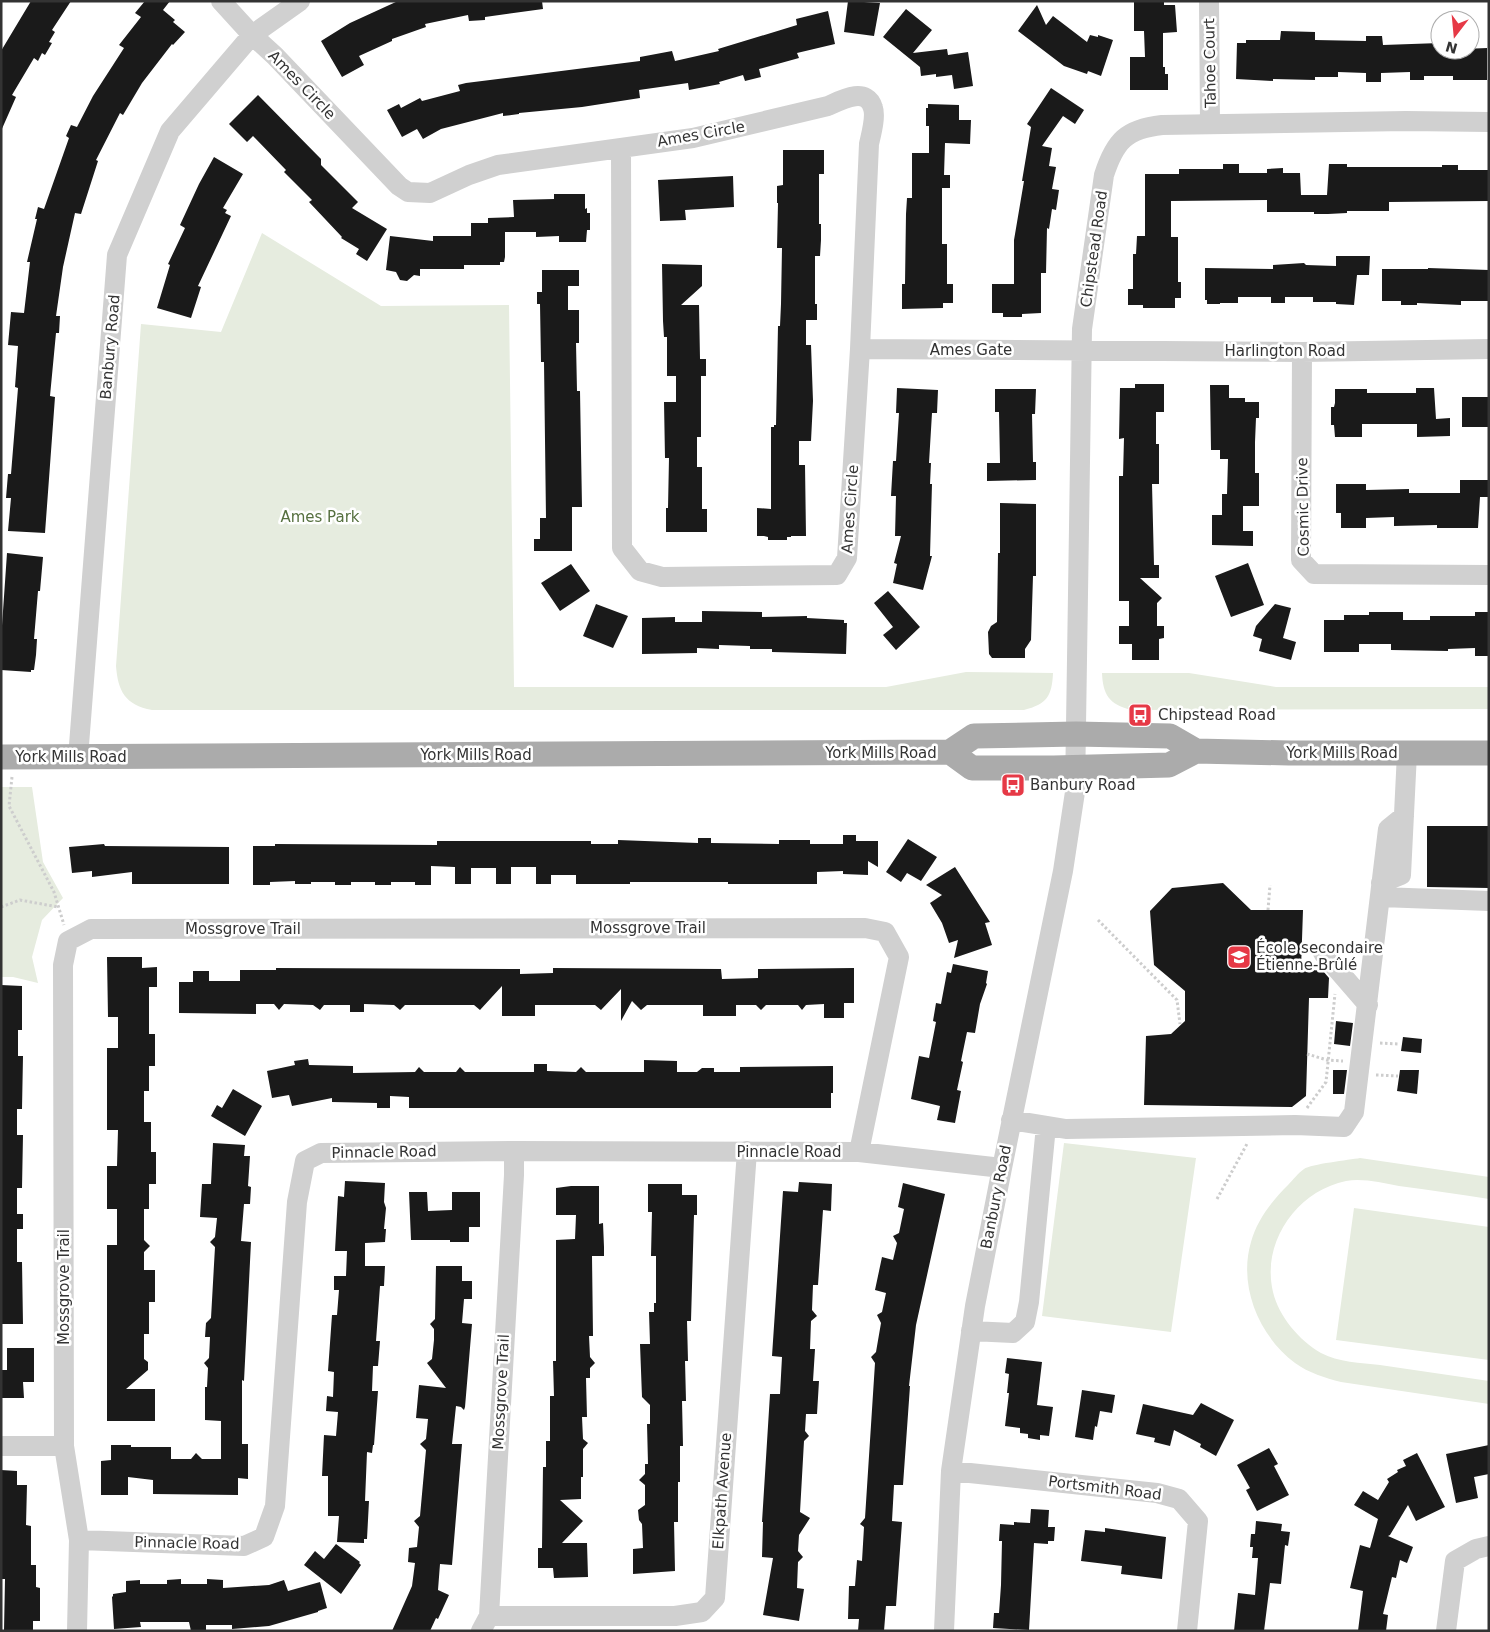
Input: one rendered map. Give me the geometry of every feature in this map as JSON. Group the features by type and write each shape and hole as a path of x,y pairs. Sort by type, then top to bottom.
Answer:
{"main road":[{"name":"York Mills Road","path":"8,757 950,752 974,736 1076,734 1170,736 1196,751"},
{"name":"York Mills Road","path":"950,752 972,768 1077,768 1168,765 1196,751 1489,753"}],"street":[{"name":"Ames Circle","path":"221,1 399,186 408,192 430,193 469,175 498,166 621,148 693,138 779,119 828,106 857,95 866,98 873,108 873,125 869,153 860,349 847,558 837,575 662,577 640,570 622,548 621,148"},
{"name":"Banbury Road","path":"78,758 117,255 170,131 252,35 300,1"},
{"name":"Tahoe Court","path":"1209,1 1210,124"},
{"name":"Chipstead Road","path":"1077,768 1082,329 1104,175 1110,157 1130,133 1144,127 1406,121 1489,122"},
{"name":"Ames Gate","path":"860,349 1082,350"},
{"name":"Harlington Road","path":"1082,350 1302,352 1489,349"},
{"name":"Cosmic Drive","path":"1302,352 1301,560 1314,574 1489,575"},
{"path":"1011,1120 1066,1129 1295,1125 1344,1128 1354,1112 1381,890 1401,875 1407,753"},
{"name":"Banbury Road","path":"944,1631 952,1471 971,1331 1011,1120 1063,871 1076,792 1077,768"},
{"path":"1381,890 1489,901"},
{"name":"Mossgrove Trail","path":"77,1631 78,1540 64,1446 63,964 68,940 91,929 866,928 885,932 899,957 859,1152"},
{"path":"1323,953 1368,1004"},
{"path":"971,1331 1013,1333 1024,1322 1029,1302 1046,1126"},
{"name":"Mossgrove Trail","path":"485,1624 514,1151"},
{"name":"Pinnacle Road","path":"78,1540 244,1546 264,1537 275,1506 297,1202 305,1161 320,1153 514,1151 859,1152 1002,1168"},
{"name":"Elkpath Avenue","path":"485,1624 675,1616 702,1612 715,1598 747,1151"},
{"path":"1,1446 64,1446"},
{"name":"Portsmith Road","path":"952,1471 1157,1493 1179,1499 1198,1521 1187,1631"},
{"path":"1446,1631 1455,1561 1476,1549 1489,1546"}],"path":[{"path":"8,757 9,806 54,892 68,940"},
{"path":"1268,910 1270,885"},
{"path":"1,907 20,900 58,907"},
{"path":"1098,920 1177,1000 1180,1024"},
{"path":"1295,1125 1326,1082 1337,971"},
{"path":"1306,1054 1398,1076"},
{"path":"1217,1199 1256,1126"}],"green space":[{"name":"Ames Park","path":"262,233 381,306 509,305 514,687 886,687 966,672 1053,673 1051,688 1047,698 1038,705 1024,710 152,710 135,705 121,690 116,666 141,324 221,332"},
{"path":"1102,673 1189,673 1276,687 1489,687 1489,709 1131,710 1117,705 1109,698 1104,687"},
{"path":"1,787 32,787 43,862 63,898 42,920 32,957 38,983 13,977 1,977"},
{"path":"1064,1143 1196,1158 1171,1332 1042,1316"},
{"path":"1360,1158 1489,1177 1489,1199 1366,1180 1346,1181 1328,1187 1298,1207 1278,1238 1272,1255 1271,1273 1273,1292 1280,1310 1298,1335 1321,1353 1350,1362 1489,1381 1489,1404 1341,1382 1323,1377 1306,1370 1282,1352 1262,1324 1250,1293 1247,1276 1251,1242 1261,1219 1276,1198 1304,1169"},
{"path":"1354,1208 1489,1227 1489,1360 1336,1340"}],"building":[{"path":"31,1 71,1 52,30 55,32 49,42 52,43 45,55 42,53 38,61 34,58 12,95 16,97 1,131 1,51"},
{"path":"145,1 170,1 163,10 185,32 172,44 142,83 123,115 120,113 96,160 98,161 81,214 75,213 63,267 56,316 60,316 59,333 56,333 50,396 55,397 45,533 8,531 11,498 6,498 8,474 11,474 18,388 15,387 18,346 8,345 11,312 24,313 30,262 27,262 38,207 44,209 69,138 66,136 71,125 77,127 93,96 124,48 119,45 141,17 135,13"},
{"path":"398,1 542,1 543,9 485,17 485,20 469,21 468,15 425,24 426,27 392,39 392,41 359,56 364,65 342,77 321,41 350,23"},
{"path":"848,1 880,3 874,36 844,32"},
{"path":"1134,1 1158,1 1164,2 1164,5 1175,5 1177,32 1163,33 1163,67 1165,67 1165,74 1168,74 1168,90 1130,90 1130,57 1145,57 1144,31 1134,31"},
{"path":"1037,5 1046,25 1053,16 1087,42 1090,35 1098,37 1098,35 1113,40 1101,76 1088,71 1087,74 1064,66 1018,31"},
{"path":"906,9 932,30 913,53 947,49 948,55 968,52 973,86 954,89 952,75 936,77 936,74 921,76 920,67 883,37"},
{"path":"828,11 835,44 797,53 799,58 759,69 761,77 745,81 743,75 719,82 720,84 689,90 688,83 639,90 640,98 503,116 503,113 441,129 423,139 417,129 402,137 387,110 399,104 401,108 420,98 422,101 460,91 458,85 466,83 640,61 640,57 672,51 675,61 719,51 718,49 797,25 796,19"},
{"path":"1281,31 1315,32 1315,40 1366,41 1366,36 1382,36 1383,45 1430,43 1430,60 1480,60 1480,48 1487,48 1487,80 1453,80 1453,76 1424,76 1424,80 1410,80 1410,72 1381,73 1381,82 1366,82 1366,73 1338,72 1338,77 1315,77 1315,80 1273,79 1273,81 1236,79 1237,43 1246,43 1246,40 1280,40"},
{"path":"1051,88 1084,110 1075,124 1063,116 1042,146 1052,148 1049,166 1056,167 1052,189 1059,190 1056,210 1052,209 1049,229 1047,228 1046,273 1041,273 1041,313 1022,314 1022,317 1003,317 1003,313 992,313 992,284 1014,284 1014,240 1031,127 1027,124"},
{"path":"258,95 321,159 321,165 358,202 352,208 387,229 367,261 356,254 359,249 341,238 309,202 312,200 284,172 286,170 253,136 247,142 229,124"},
{"path":"928,104 959,105 959,120 971,120 970,144 945,143 944,175 950,175 950,188 942,188 942,244 947,244 947,284 953,284 953,303 943,303 943,308 902,309 902,284 905,284 907,198 912,198 912,153 929,153 929,126 926,126 926,108 928,108"},
{"path":"783,150 824,150 824,174 819,174 820,256 815,256 817,320 806,320 806,345 811,345 813,401 811,441 799,441 799,465 805,465 806,536 791,536 787,537 787,540 768,540 768,537 757,536 757,508 771,509 771,427 776,425 778,326 780,326 781,304 782,248 777,248 777,186 783,185"},
{"path":"214,157 243,174 223,208 227,210 225,213 231,216 198,286 201,287 191,318 157,308 170,265 168,264 185,228 180,225"},
{"path":"1223,164 1239,164 1239,173 1267,173 1267,169 1283,168 1283,173 1300,173 1301,195 1327,195 1329,164 1347,164 1347,167 1442,167 1442,165 1458,165 1458,170 1489,170 1489,201 1389,202 1389,211 1347,211 1347,213 1314,214 1314,212 1267,212 1267,200 1171,201 1171,237 1178,237 1178,282 1181,282 1181,298 1175,298 1175,308 1143,308 1143,305 1128,305 1128,289 1133,289 1133,254 1136,254 1137,236 1145,236 1145,174 1179,174 1179,169 1223,169"},
{"path":"733,176 734,207 685,210 686,220 660,221 658,180"},
{"path":"554,194 585,194 585,209 587,208 587,213 590,213 590,230 587,230 586,242 559,242 559,236 536,237 536,232 505,232 505,257 504,262 500,262 500,265 464,265 464,269 420,269 420,276 414,275 407,281 400,280 396,272 386,270 390,236 433,241 433,236 471,236 471,223 488,223 488,218 514,217 513,200 554,199"},
{"path":"1336,256 1370,256 1369,275 1357,275 1354,305 1336,304 1336,302 1313,302 1313,297 1285,297 1285,303 1271,303 1271,297 1238,297 1238,303 1220,304 1207,304 1207,300 1205,300 1205,268 1273,269 1273,265 1304,263 1306,265 1336,266"},
{"path":"662,264 702,265 702,286 681,305 699,305 700,359 706,359 706,376 701,376 701,437 697,437 697,467 702,467 702,509 707,509 707,532 666,532 669,458 665,458 664,402 676,402 676,376 667,376 667,337 664,337"},
{"path":"1382,269 1489,270 1489,301 1461,301 1461,305 1417,303 1417,305 1401,305 1401,301 1382,301"},
{"path":"542,270 579,270 579,286 568,286 568,310 579,310 579,343 576,343 577,391 580,391 582,507 572,507 572,551 534,551 534,539 540,539 540,518 546,518 544,362 541,362 540,304 537,304 537,292 542,292"},
{"path":"1135,384 1164,384 1164,412 1156,412 1156,444 1159,444 1159,484 1152,484 1154,565 1159,565 1159,578 1140,578 1162,598 1157,603 1157,626 1164,626 1164,638 1159,639 1159,660 1132,660 1132,644 1119,644 1119,626 1129,626 1129,601 1119,601 1119,476 1123,476 1124,438 1119,439 1120,388 1135,388"},
{"path":"1210,385 1229,385 1229,398 1245,398 1245,402 1259,402 1259,418 1256,418 1255,473 1259,473 1259,506 1243,506 1243,531 1253,531 1253,546 1212,545 1212,515 1222,515 1222,494 1227,494 1228,459 1220,459 1220,450 1211,450"},
{"path":"897,388 938,390 937,413 932,413 929,463 931,463 930,484 932,484 930,556 932,556 923,590 893,583 897,564 894,563 901,536 895,536 896,496 891,496 893,461 896,461 899,413 896,413"},
{"path":"1416,388 1434,388 1436,419 1450,418 1450,436 1417,437 1417,424 1362,424 1362,437 1335,437 1334,425 1331,425 1331,407 1334,407 1335,403 1335,389 1367,389 1367,393 1416,393"},
{"path":"995,389 1036,389 1035,414 1032,414 1033,462 1036,462 1036,480 987,481 987,463 1000,463 999,412 995,412"},
{"path":"1462,397 1489,397 1489,427 1462,427"},
{"path":"1460,480 1489,480 1489,497 1480,497 1478,528 1437,528 1437,525 1394,526 1394,517 1366,518 1366,528 1341,528 1341,513 1336,513 1336,484 1366,484 1366,490 1409,489 1409,493 1460,493"},
{"path":"1000,503 1036,504 1036,576 1033,576 1031,640 1025,649 1025,658 992,658 989,654 988,632 991,626 997,622"},
{"path":"7,553 43,557 34,639 37,639 36,655 34,670 31,670 31,672 1,670 1,640"},
{"path":"1248,563 1264,605 1231,617 1215,576"},
{"path":"571,564 590,591 560,611 541,583"},
{"path":"888,591 920,627 896,650 883,635 893,627 874,603"},
{"path":"596,604 628,616 613,648 583,636"},
{"path":"1275,604 1291,608 1283,638 1296,642 1291,660 1259,651 1262,639 1253,636 1256,626"},
{"path":"702,611 762,612 762,617 807,616 807,618 844,620 844,623 847,623 846,654 772,652 772,649 750,649 750,646 719,645 719,649 697,648 697,653 642,654 642,618 675,617 675,622 702,622"},
{"path":"1369,612 1403,612 1403,620 1430,620 1430,616 1475,616 1475,612 1489,612 1488,656 1475,656 1475,648 1448,649 1448,651 1391,650 1391,644 1359,644 1359,652 1324,652 1324,620 1344,620 1344,615 1369,615"},
{"path":"1427,826 1489,826 1489,888 1427,887"},
{"path":"843,835 856,835 856,841 878,841 878,867 868,861 868,875 843,874 843,871 817,872 817,884 630,882 630,884 576,884 576,875 551,875 551,884 536,884 536,867 511,867 511,884 496,884 496,868 471,868 471,884 455,884 455,867 431,866 431,885 415,885 415,882 391,882 391,885 375,885 375,882 351,882 351,885 335,885 335,882 295,884 295,881 270,882 270,885 253,885 253,846 275,846 275,844 437,845 437,841 591,841 591,844 618,844 618,840 698,843 698,838 711,838 711,843 779,844 779,840 810,840 810,844 843,844"},
{"path":"908,839 937,857 921,881 907,873 901,882 886,872"},
{"path":"104,844 105,846 229,847 229,884 132,884 132,872 92,877 92,871 72,873 69,847"},
{"path":"955,867 990,922 985,923 992,945 954,958 958,940 949,943 942,923 930,903 942,895 926,885"},
{"path":"1223,883 1251,910 1303,910 1301,969 1323,971 1329,978 1328,998 1309,998 1306,1096 1292,1107 1144,1105 1146,1036 1171,1034 1185,1021 1185,991 1154,965 1150,911 1172,888"},
{"path":"107,957 142,957 142,968 157,967 157,987 149,987 149,1034 155,1034 155,1066 149,1066 149,1091 144,1091 144,1122 151,1122 151,1152 156,1152 156,1184 149,1184 149,1209 144,1209 144,1240 150,1246 144,1252 144,1270 155,1270 155,1302 149,1302 149,1334 144,1334 144,1359 148,1362 148,1370 126,1389 155,1389 155,1421 107,1421 107,1245 117,1245 117,1209 107,1209 107,1166 117,1166 118,1130 107,1130 107,1048 118,1048 118,1017 108,1017"},
{"path":"953,964 988,971 987,984 980,1004 975,1033 967,1032 957,1090 961,1091 955,1123 937,1120 940,1106 911,1099 919,1056 929,1058 936,1022 933,1021 936,1003 941,1004 947,972 951,973"},
{"path":"276,968 520,969 520,974 553,973 553,968 721,969 722,979 758,978 758,969 854,968 854,1003 844,1003 844,1018 824,1018 824,1004 806,1005 802,1010 798,1005 766,1005 761,1010 756,1005 736,1005 736,1016 703,1016 703,1005 647,1005 641,1010 632,1001 621,1021 621,989 601,1010 595,1005 535,1005 535,1016 502,1016 502,986 480,1010 474,1005 405,1005 400,1010 394,1005 364,1004 364,1012 350,1012 350,1005 324,1005 320,1010 313,1005 284,1004 279,1010 274,1004 256,1004 256,1014 179,1013 179,982 193,982 193,971 209,971 209,981 240,981 240,970 276,970"},
{"path":"1,985 22,986 22,1030 18,1030 18,1056 23,1056 22,1109 17,1109 17,1135 23,1135 22,1188 17,1188 17,1214 23,1214 23,1229 17,1229 17,1262 22,1262 23,1324 1,1324"},
{"path":"1336,1021 1353,1023 1350,1046 1334,1044"},
{"path":"1403,1037 1422,1039 1421,1053 1401,1051"},
{"path":"308,1059 309,1065 353,1066 353,1073 415,1072 419,1067 424,1072 456,1072 460,1067 465,1072 534,1072 534,1064 547,1064 547,1071 576,1072 581,1067 586,1072 644,1072 644,1060 677,1061 677,1072 697,1072 702,1068 714,1068 714,1072 740,1072 740,1067 833,1066 833,1093 831,1093 831,1108 409,1108 409,1097 390,1096 390,1108 377,1108 377,1103 332,1102 332,1098 292,1106 289,1095 272,1098 267,1071 295,1065 294,1061"},
{"path":"1333,1070 1347,1070 1344,1094 1333,1094"},
{"path":"1400,1070 1419,1070 1417,1094 1397,1091"},
{"path":"233,1089 262,1106 245,1136 211,1116 217,1105 222,1108"},
{"path":"213,1143 245,1145 244,1156 250,1156 248,1186 251,1187 250,1204 244,1204 241,1241 251,1242 244,1381 242,1380 242,1444 248,1444 248,1479 238,1478 238,1495 153,1494 153,1480 128,1477 128,1495 101,1495 101,1461 111,1460 111,1445 171,1447 171,1459 191,1459 196,1453 202,1459 221,1459 221,1421 205,1420 205,1387 207,1387 208,1368 204,1363 209,1358 210,1337 205,1337 206,1323 211,1318 215,1247 210,1242 215,1237 217,1218 200,1217 202,1184 211,1184"},
{"path":"345,1181 385,1183 385,1242 365,1243 365,1266 385,1266 384,1286 380,1286 376,1341 380,1341 378,1366 373,1366 372,1391 378,1391 374,1445 372,1453 367,1452 365,1501 369,1501 367,1539 364,1539 364,1543 337,1542 339,1516 328,1516 328,1476 322,1476 324,1435 336,1436 338,1412 326,1411 327,1396 333,1397 334,1372 328,1371 332,1315 337,1315 339,1290 334,1290 334,1276 346,1276 347,1251 335,1251 338,1196 344,1197"},
{"path":"799,1182 832,1184 831,1211 823,1210 818,1285 813,1285 812,1310 817,1316 811,1321 810,1349 815,1349 813,1381 819,1381 817,1414 806,1414 805,1431 809,1436 804,1441 800,1512 810,1518 799,1535 798,1551 803,1557 798,1562 797,1588 804,1589 799,1621 763,1615 773,1558 762,1557 762,1522 770,1394 780,1394 782,1357 772,1356 783,1191 798,1192"},
{"path":"903,1183 945,1194 916,1325 909,1386 903,1485 894,1485 892,1521 902,1522 896,1606 886,1606 884,1631 858,1631 859,1619 848,1619 849,1586 855,1586 857,1560 862,1561 864,1527 860,1524 865,1518 875,1363 871,1357 876,1352 881,1323 877,1315 882,1312 886,1293 875,1290 882,1257 893,1260 897,1243 893,1236 899,1233 904,1209 898,1207"},
{"path":"648,1184 682,1184 682,1195 697,1195 697,1215 694,1215 691,1321 687,1321 686,1401 682,1401 683,1446 680,1446 678,1522 674,1522 675,1571 633,1574 633,1549 643,1548 642,1524 639,1520 638,1510 645,1505 645,1485 639,1480 645,1474 645,1464 648,1464 647,1424 650,1424 650,1405 642,1397 640,1344 650,1344 649,1312 654,1312 654,1303 656,1303 656,1256 651,1256 652,1212 648,1212"},
{"path":"599,1186 599,1224 603,1223 604,1256 592,1256 593,1336 589,1336 590,1357 595,1363 590,1368 590,1378 586,1378 587,1417 582,1417 583,1439 588,1443 583,1449 581,1499 560,1500 583,1521 562,1543 587,1543 588,1577 554,1578 553,1568 538,1568 538,1548 542,1548 543,1467 546,1467 546,1441 550,1441 550,1396 554,1396 553,1361 556,1361 556,1240 575,1239 576,1215 556,1215 556,1188"},
{"path":"409,1192 427,1192 428,1211 452,1210 452,1192 480,1192 480,1227 469,1227 469,1242 411,1240"},
{"path":"436,1266 462,1266 462,1281 472,1281 472,1299 464,1299 462,1323 472,1324 465,1407 464,1410 456,1406 452,1444 462,1444 452,1565 440,1564 438,1590 449,1595 430,1631 392,1631 412,1586 415,1563 408,1562 409,1548 417,1547 419,1527 414,1521 420,1516 426,1450 420,1444 426,1439 428,1419 416,1418 419,1385 446,1388 427,1363 432,1359 434,1340 434,1329 430,1324 435,1319"},
{"path":"7,1348 34,1348 34,1382 23,1382 24,1398 1,1398 1,1370 7,1370"},
{"path":"1007,1358 1042,1362 1037,1405 1053,1407 1049,1436 1040,1435 1040,1440 1028,1438 1028,1434 1020,1433 1020,1428 1005,1426 1009,1393 1007,1393 1009,1374 1005,1373"},
{"path":"1082,1390 1115,1395 1112,1413 1100,1411 1093,1440 1075,1437"},
{"path":"1201,1403 1234,1420 1216,1456 1200,1447 1201,1444 1174,1430 1170,1446 1154,1442 1155,1438 1136,1434 1143,1404 1193,1415"},
{"path":"1489,1445 1489,1474 1474,1477 1478,1498 1456,1503 1446,1454"},
{"path":"1269,1448 1278,1464 1274,1466 1289,1495 1257,1511 1246,1490 1250,1488 1237,1465"},
{"path":"1417,1453 1445,1507 1416,1521 1408,1505 1388,1536 1413,1547 1407,1563 1400,1560 1396,1578 1392,1577 1383,1614 1388,1615 1386,1631 1358,1631 1363,1591 1350,1588 1360,1545 1370,1548 1378,1519 1354,1505 1363,1491 1378,1500 1389,1482 1387,1479 1398,1472 1397,1470 1406,1466 1403,1460"},
{"path":"1,1470 17,1471 17,1485 27,1485 26,1525 31,1526 31,1565 36,1565 36,1587 40,1588 40,1621 33,1621 33,1631 4,1631 5,1579 1,1579"},
{"path":"1031,1509 1049,1510 1048,1527 1055,1527 1054,1541 1048,1541 1048,1544 1034,1543 1029,1630 993,1628 994,1613 999,1613 1001,1585 1002,1541 999,1541 1000,1524 1014,1525 1014,1522 1030,1523"},
{"path":"1256,1521 1282,1524 1281,1531 1290,1532 1288,1546 1285,1545 1281,1584 1270,1583 1264,1631 1234,1631 1238,1593 1255,1595 1258,1558 1252,1558 1253,1547 1250,1547 1251,1534 1255,1534"},
{"path":"1105,1528 1166,1537 1162,1579 1121,1574 1122,1566 1081,1561 1085,1530 1105,1532"},
{"path":"336,1544 360,1562 361,1565 341,1594 304,1565 315,1551 324,1559"},
{"path":"181,1579 181,1584 207,1584 207,1579 223,1580 223,1588 269,1585 284,1580 288,1591 320,1582 327,1608 269,1626 232,1629 232,1625 206,1625 206,1631 191,1631 189,1622 140,1622 141,1627 114,1629 112,1597 113,1594 126,1592 126,1581 140,1580 140,1584 167,1584 167,1580"}],"place":[{"name":"Chipstead Road","path":"1140,715"},
{"name":"Banbury Road","path":"1013,785"},
{"name":"École secondaire Étienne-Brûlé","path":"1239,957"}]}
